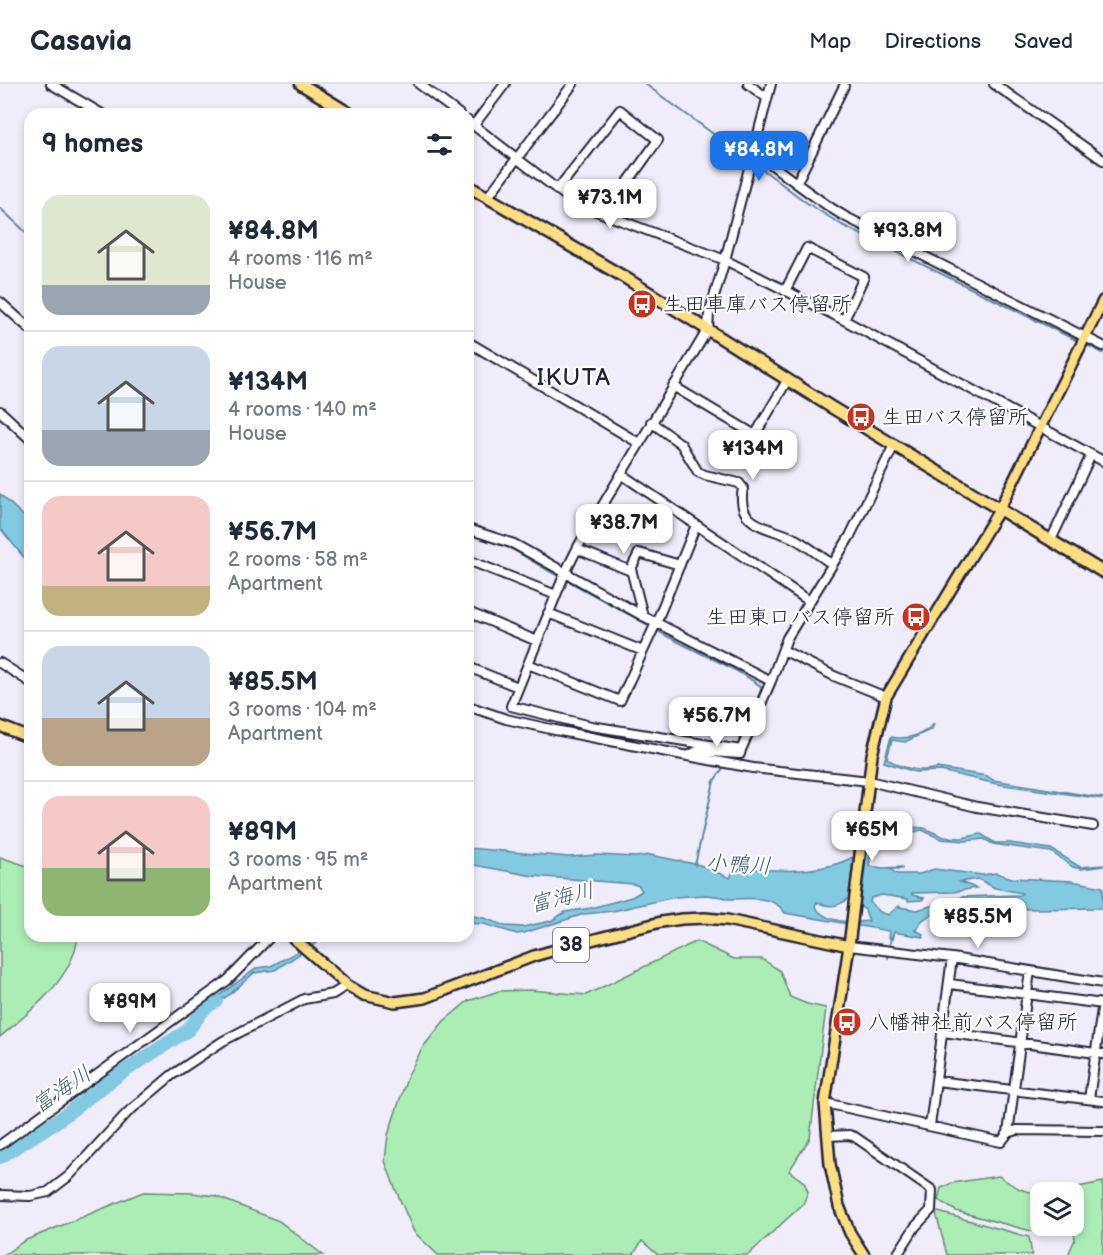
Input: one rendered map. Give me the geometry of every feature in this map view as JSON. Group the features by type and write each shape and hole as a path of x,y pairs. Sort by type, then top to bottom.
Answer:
{"highway":[{"path":"301,84 340,108"},
{"path":"474,190 624,277 666,305 1103,572"}],"main road":[{"path":"864,1255 850,1233 839,1206 830,1164 825,1103 849,946 876,735 886,697 999,510 1103,301"},
{"path":"0,726 24,736"},
{"name":"38","path":"298,942 346,985 364,995 395,1002 410,1001 440,993 534,956 661,922 682,919 727,920 849,946"}],"street":[{"path":"51,84 92,108"},
{"path":"419,84 451,108"},
{"path":"474,120 505,84"},
{"path":"487,198 573,84"},
{"path":"748,84 767,98"},
{"path":"741,750 591,726 511,706 548,613 577,549 708,329 709,314 771,84"},
{"path":"994,84 1103,160"},
{"path":"797,182 844,86"},
{"path":"557,189 620,110 658,140 605,214"},
{"path":"474,125 575,203 725,260 844,320 1103,461"},
{"path":"753,151 797,182 817,200 844,216 1103,346"},
{"path":"785,291 807,248 864,277 844,320"},
{"path":"0,302 24,324"},
{"path":"474,346 639,443"},
{"path":"673,386 756,435 788,380"},
{"path":"0,411 24,433"},
{"path":"651,422 681,444 698,472 739,483 743,488 741,498 745,512 753,524 796,540 832,564"},
{"path":"688,756 697,751 740,754 787,638 850,536 894,445"},
{"path":"1051,540 1091,455"},
{"path":"621,474 808,601"},
{"path":"528,664 620,701 656,623 696,525"},
{"path":"474,531 514,544 656,623 771,681"},
{"path":"577,549 632,571"},
{"path":"643,616 632,571 639,554 680,565"},
{"path":"474,562 556,595"},
{"path":"548,613 643,651"},
{"path":"474,615 537,641"},
{"path":"783,650 834,676 886,697"},
{"path":"0,663 24,678"},
{"path":"474,669 518,687"},
{"path":"474,708 555,730 688,756 753,768 869,781 977,807 1093,826"},
{"path":"0,1145 228,980 265,942"},
{"path":"849,946 952,957 1103,983"},
{"path":"930,1126 952,957"},
{"path":"825,1103 1001,1142 1008,1133 1030,971"},
{"path":"950,984 1103,1003 1099,1054 1089,1099"},
{"path":"0,1195 30,1196 48,1191 69,1176 127,1113 172,1075 223,1041 294,1004 304,999 333,994 346,985"},
{"path":"943,1032 1099,1054"},
{"path":"937,1081 1103,1101"},
{"path":"1008,1133 1017,1130 1103,1131"},
{"path":"828,1136 855,1137 932,1190 931,1210 915,1227 897,1255"}],"green space":[{"path":"0,857 24,865 24,942 77,942 75,952 60,980 37,1005 0,1037"},
{"path":"697,941 734,959 762,959 780,971 790,997 826,1008 810,1138 789,1171 804,1182 808,1192 803,1204 748,1255 658,1255 642,1241 633,1255 438,1255 414,1232 385,1161 388,1135 408,1075 423,1047 444,1021 468,1001 499,991 530,990 586,995"},
{"path":"999,1176 1018,1188 1030,1192 1030,1231 956,1211 938,1200 941,1188 952,1183"},
{"path":"1103,1182 1103,1255 1068,1255 1074,1236 1084,1236 1084,1186"},
{"path":"143,1192 215,1196 279,1221 323,1255 4,1255 24,1241"},
{"path":"936,1213 1029,1237 1032,1255 947,1255"}],"water":[{"path":"0,494 24,516 24,558 0,528"},
{"path":"934,723 932,729 905,742 892,740 887,758 911,769 937,768 1103,799 997,784 941,771 915,772 884,762 891,737 914,736 925,731"},
{"path":"899,826 924,828 944,837 962,838 981,834 995,843 1051,849 1080,867 1103,865 1081,869 1073,867 1051,852 993,844 984,839 965,841 941,839 922,830 897,831 885,835 871,851 869,866 902,867 902,869 890,869 897,874 920,874 934,869 982,875 996,873 1012,878 1072,881 1103,887 1103,908 1029,909 975,902 970,906 929,916 921,921 915,930 923,934 923,937 894,932 892,939 888,938 889,931 785,913 780,907 767,900 728,899 706,895 675,897 613,911 584,914 517,934 474,923 474,916 505,926 523,927 551,921 565,912 632,897 642,891 639,886 633,884 533,876 474,865 474,849 569,857 650,855 700,865 730,878 734,869 738,867 797,870 840,863 859,853 886,831","holes":["978,879 995,888 1022,893 1020,895 962,897 917,910 899,906 888,915 880,912 870,902 871,898 882,895 908,899 908,901 922,900 924,898 912,895 912,893 953,892 976,888 960,882","849,898 865,910 869,921 847,922 825,916 815,906 817,902 830,906 837,905"]},
{"path":"309,942 318,942 275,970 254,973 229,995 201,1013 198,1011 257,968 271,966 295,953"}],"waterway":[{"path":"645,84 749,160"},
{"path":"754,163 807,203 842,225 1080,342"},
{"path":"0,208 24,230"},
{"path":"1085,344 1103,353"},
{"path":"474,536 480,537"},
{"path":"497,542 560,577"},
{"path":"565,579 652,627"},
{"path":"656,630 762,687 741,740"},
{"name":"小鴨川","path":"695,865 714,781 725,765"},
{"path":"888,958 891,937"},
{"name":"富海川","path":"0,1157 60,1119 117,1076 188,1030 205,1008 216,1001"}],"place":[{"name":"生田車庫バス停留所","path":"642,304"},
{"name":"生田バス停留所","path":"861,417"},
{"name":"生田東口バス停留所","path":"916,617"},
{"name":"八幡神社前バス停留所","path":"847,1022"}],"district":[{"name":"IKUTA","path":"574,377"}]}
